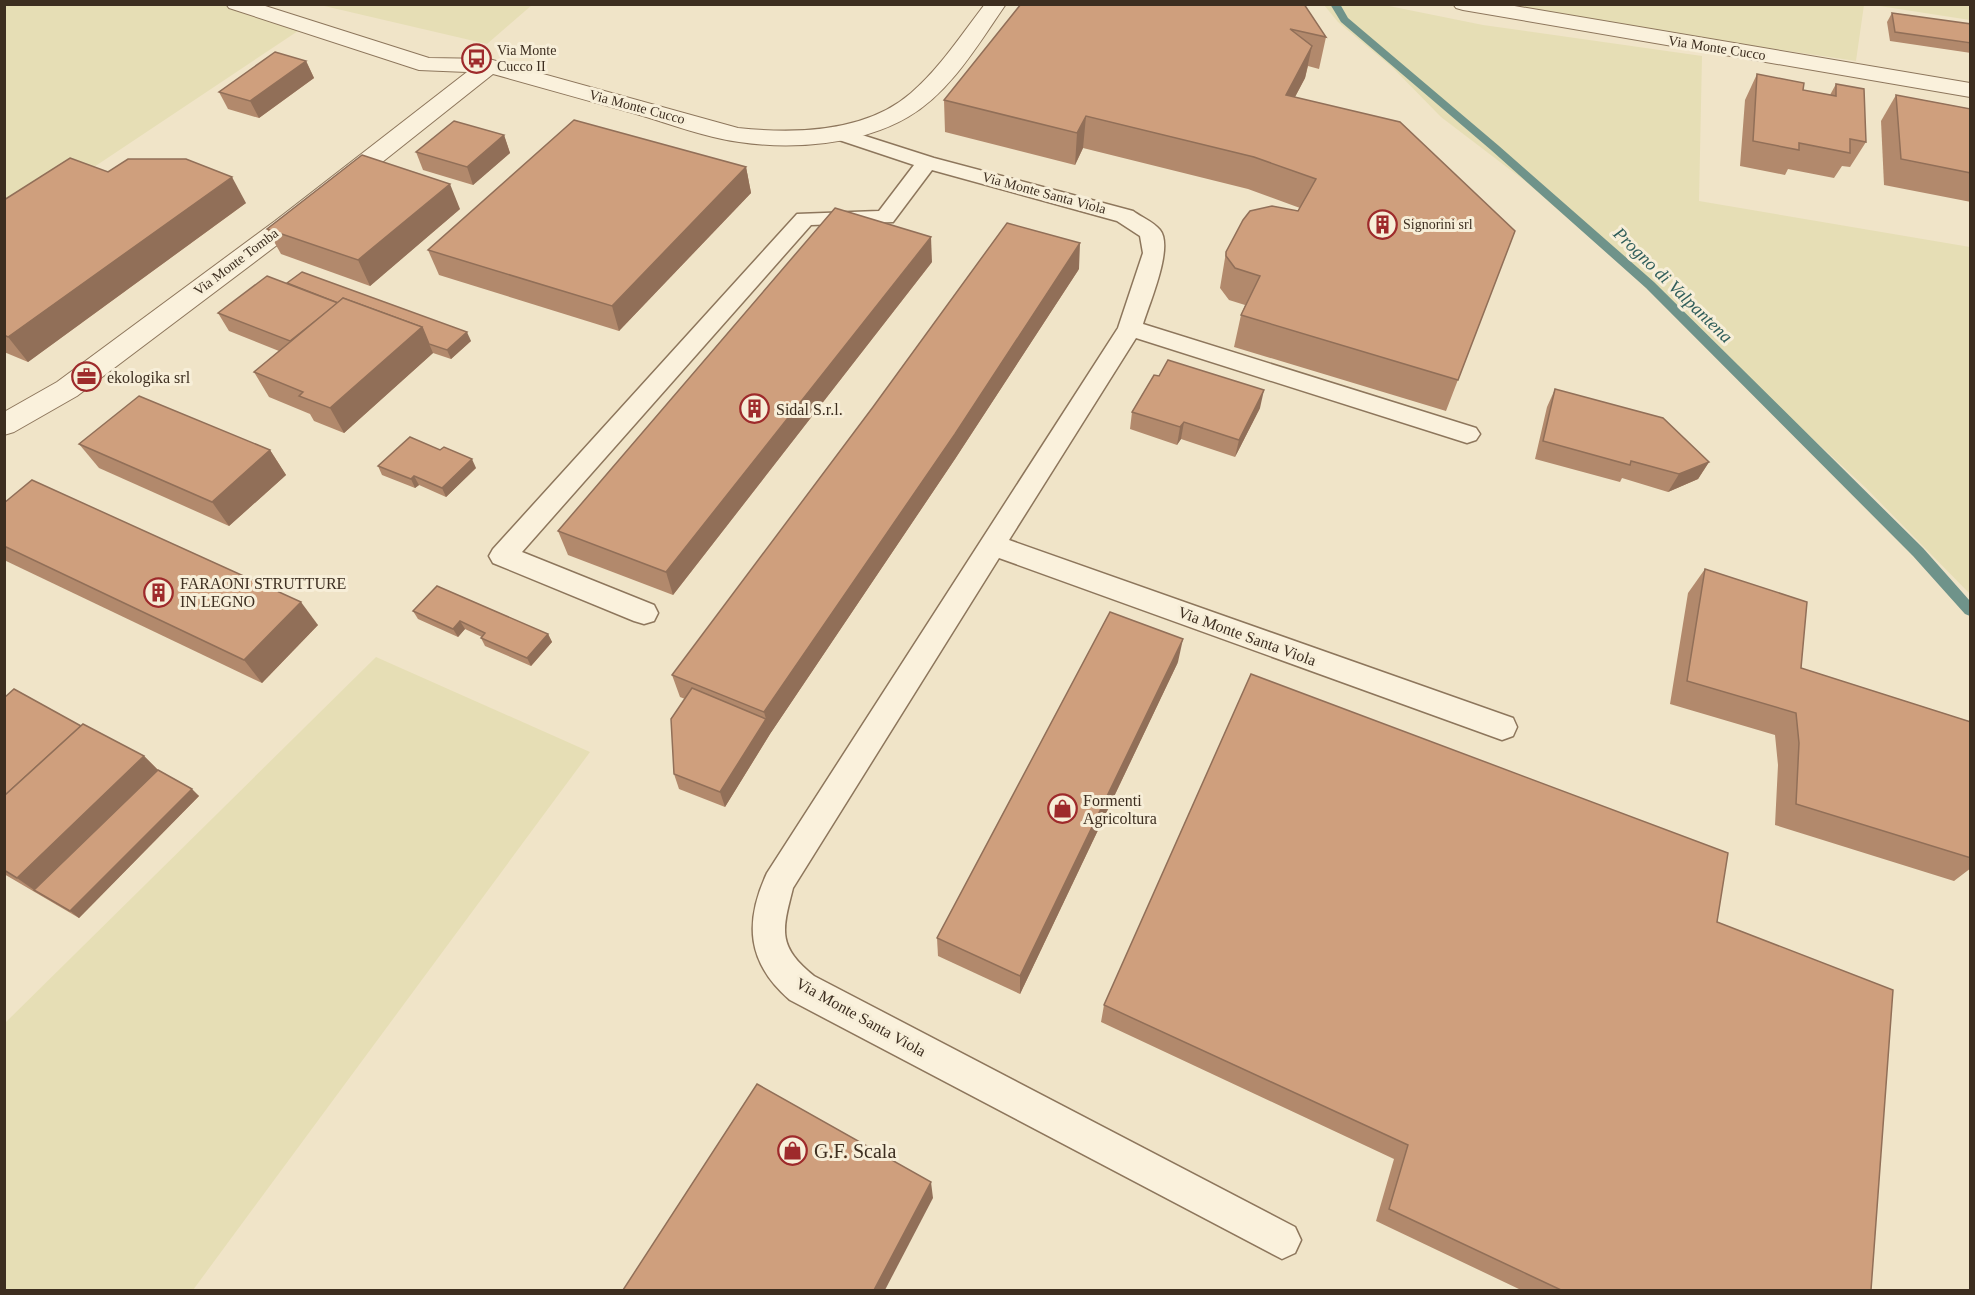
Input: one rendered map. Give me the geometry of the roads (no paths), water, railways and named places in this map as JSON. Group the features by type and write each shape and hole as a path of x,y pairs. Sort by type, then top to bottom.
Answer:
{"street":[{"name":"Via Monte Cucco","path":"236,4 428,65 489,66 737,135 756,138 795,138 837,133 870,124 899,112 917,101 941,75 996,4"},
{"name":"Via Monte Cucco","path":"1463,4 1971,90"},
{"name":"Via Monte Tomba","path":"4,425 67,389 284,227 489,66"}],"lane":[{"name":"Via Monte Santa Viola","path":"837,133 927,162 1125,216 1151,233 1154,253 1130,328 778,883 769,917 770,951 784,975 802,988 1282,1240"},
{"path":"644,613 503,556 805,219 885,217 927,162"},
{"path":"1130,328 1467,434"},
{"name":"Via Monte Santa Viola","path":"993,545 1502,728"}],"waterway":[{"name":"Progno di Valpantena","path":"1335,4 1344,20 1495,148 1650,285 1918,552 1970,610"}],"place":[{"name":"Via Monte Cucco II","path":"476,58"},
{"name":"Signorini srl","path":"1382,224"},
{"name":"ekologika srl","path":"86,377"},
{"name":"Sidal S.r.l.","path":"755,409"},
{"name":"FARAONI STRUTTURE IN LEGNO","path":"159,592"},
{"name":"Formenti Agricoltura","path":"1062,809"},
{"name":"G.F. Scala","path":"793,1151"}]}
